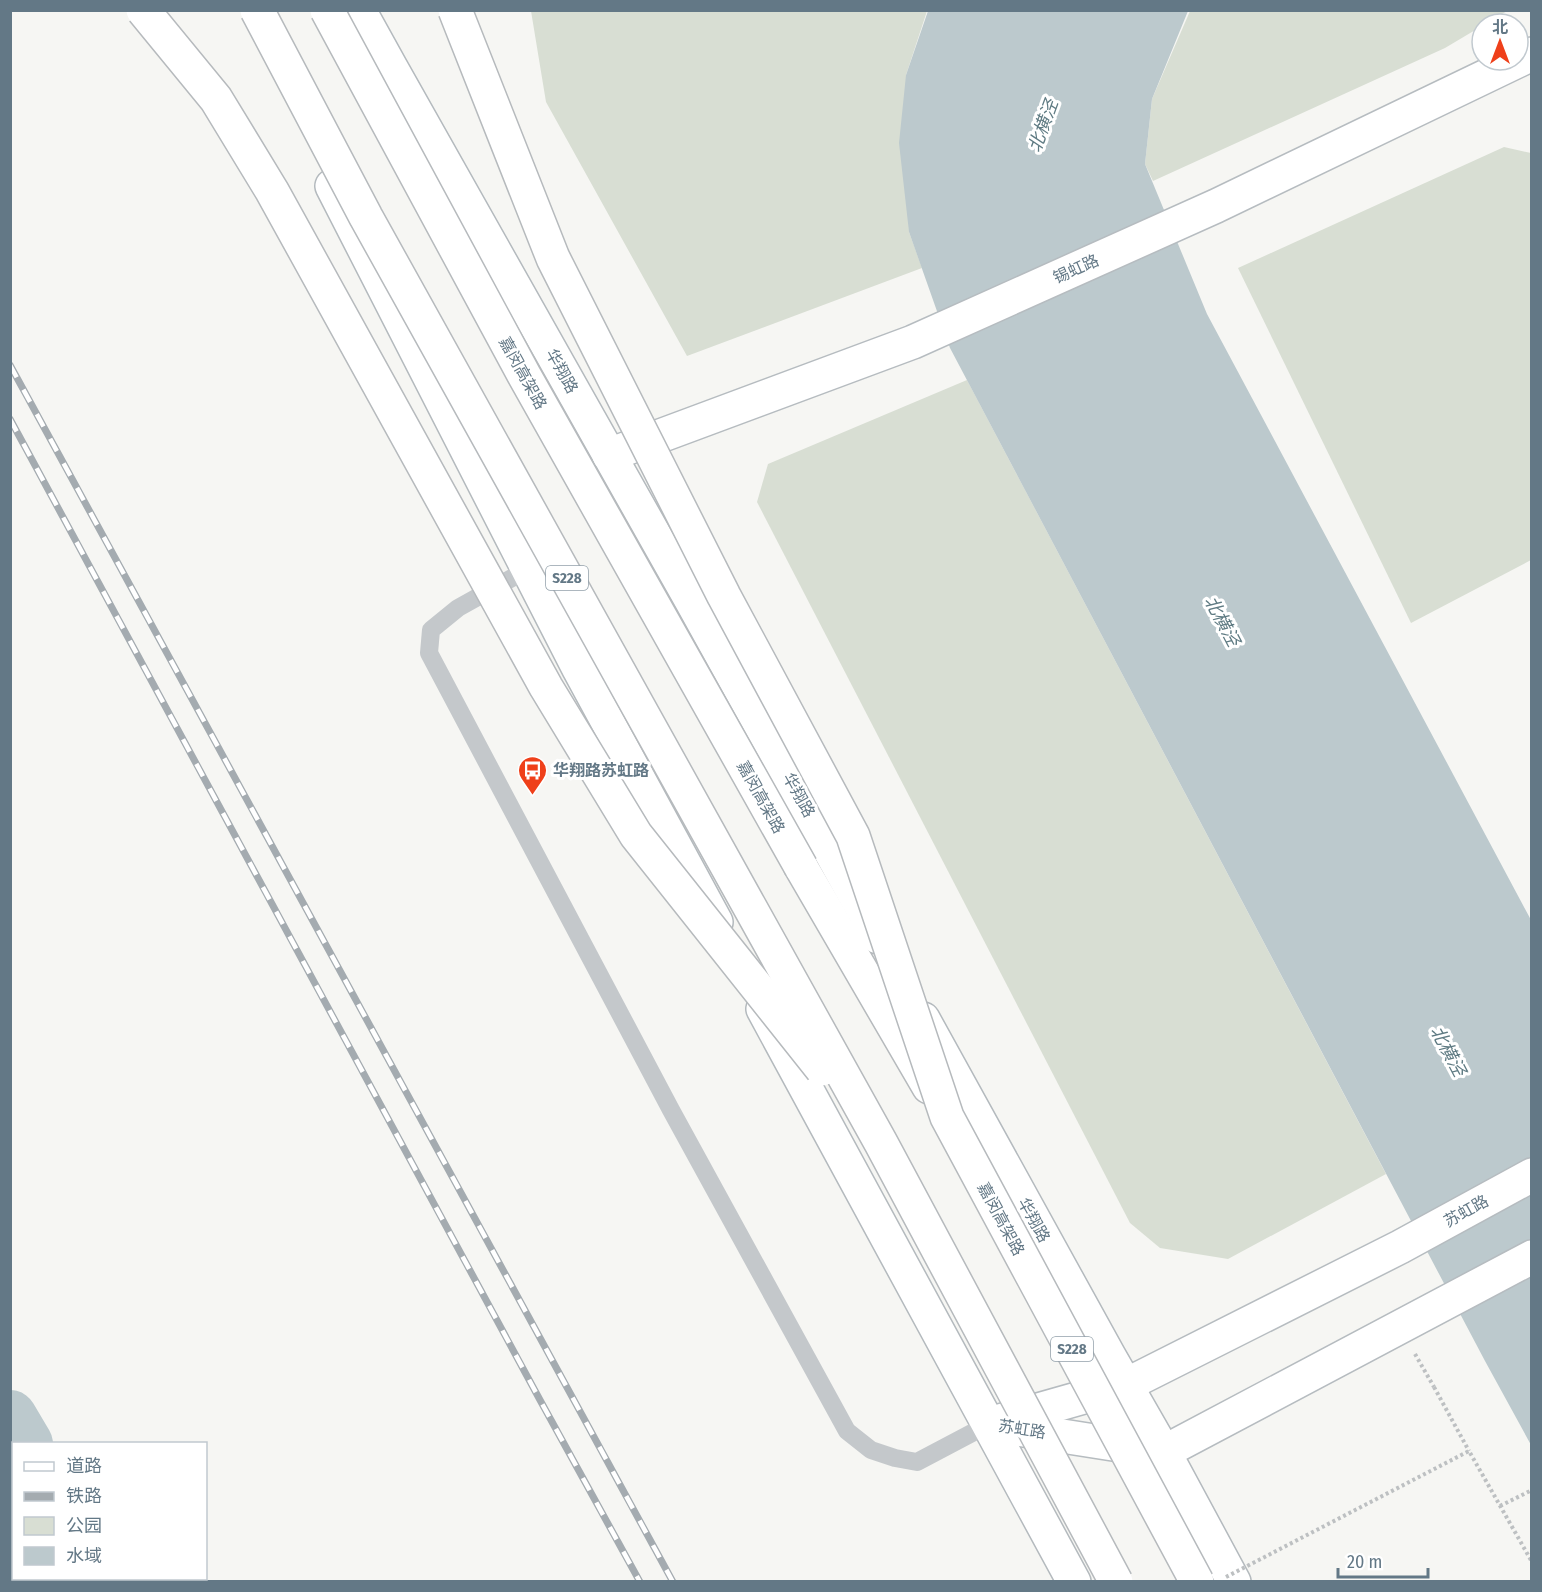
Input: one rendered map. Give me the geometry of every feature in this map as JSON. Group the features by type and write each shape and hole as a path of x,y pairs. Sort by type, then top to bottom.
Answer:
{"main road":[{"path":"143,10 216,99 267,182 546,687 636,835 881,1143"},
{"path":"242,10 579,669 1074,1581"},
{"name":"S228","path":"258,10 372,228 881,1143 1116,1581"},
{"name":"嘉闵高架路","path":"327,10 530,385 801,867 946,1117 1197,1581"},
{"name":"华翔路","path":"359,10 691,600 1234,1581"},
{"path":"455,10 553,258 724,596 853,836 946,1117"},
{"name":"锡虹路","path":"609,455 913,342 1216,206 1532,54"},
{"name":"苏虹路","path":"989,1424 1126,1385 1400,1247 1532,1175"},
{"path":"1164,1452 1532,1257"},
{"name":"苏虹路","path":"989,1424 1164,1452"}],"lane":[{"path":"528,570 458,608 431,630 429,653 671,1110 847,1431 871,1450 917,1462 989,1424"}],"path":[{"path":"1400,1327 1532,1562"},
{"path":"1217,1581 1469,1451"},
{"path":"1500,1506 1532,1490"}],"green space":[{"path":"531,11 927,11 906,75 909,232 922,268 687,356 546,102"},
{"path":"1190,11 1507,11 1470,12 1470,33 1445,48 1153,181 1145,164 1152,99"},
{"path":"1504,147 1531,153 1531,560 1411,623 1238,268"},
{"path":"967,380 1386,1174 1228,1259 1160,1248 1130,1223 757,502 768,464"}],"water":[{"name":"北横泾","path":"928,11 1188,11 1152,99 1145,164 1207,314 1531,920 1531,1445 950,348 909,232 899,143 906,75"}],"waterway":[{"path":"10,1417 25,1442"}],"railway":[{"path":"10,365 673,1582"},
{"path":"10,419 640,1582"}],"place":[{"name":"华翔路苏虹路","path":"532,796"}]}
